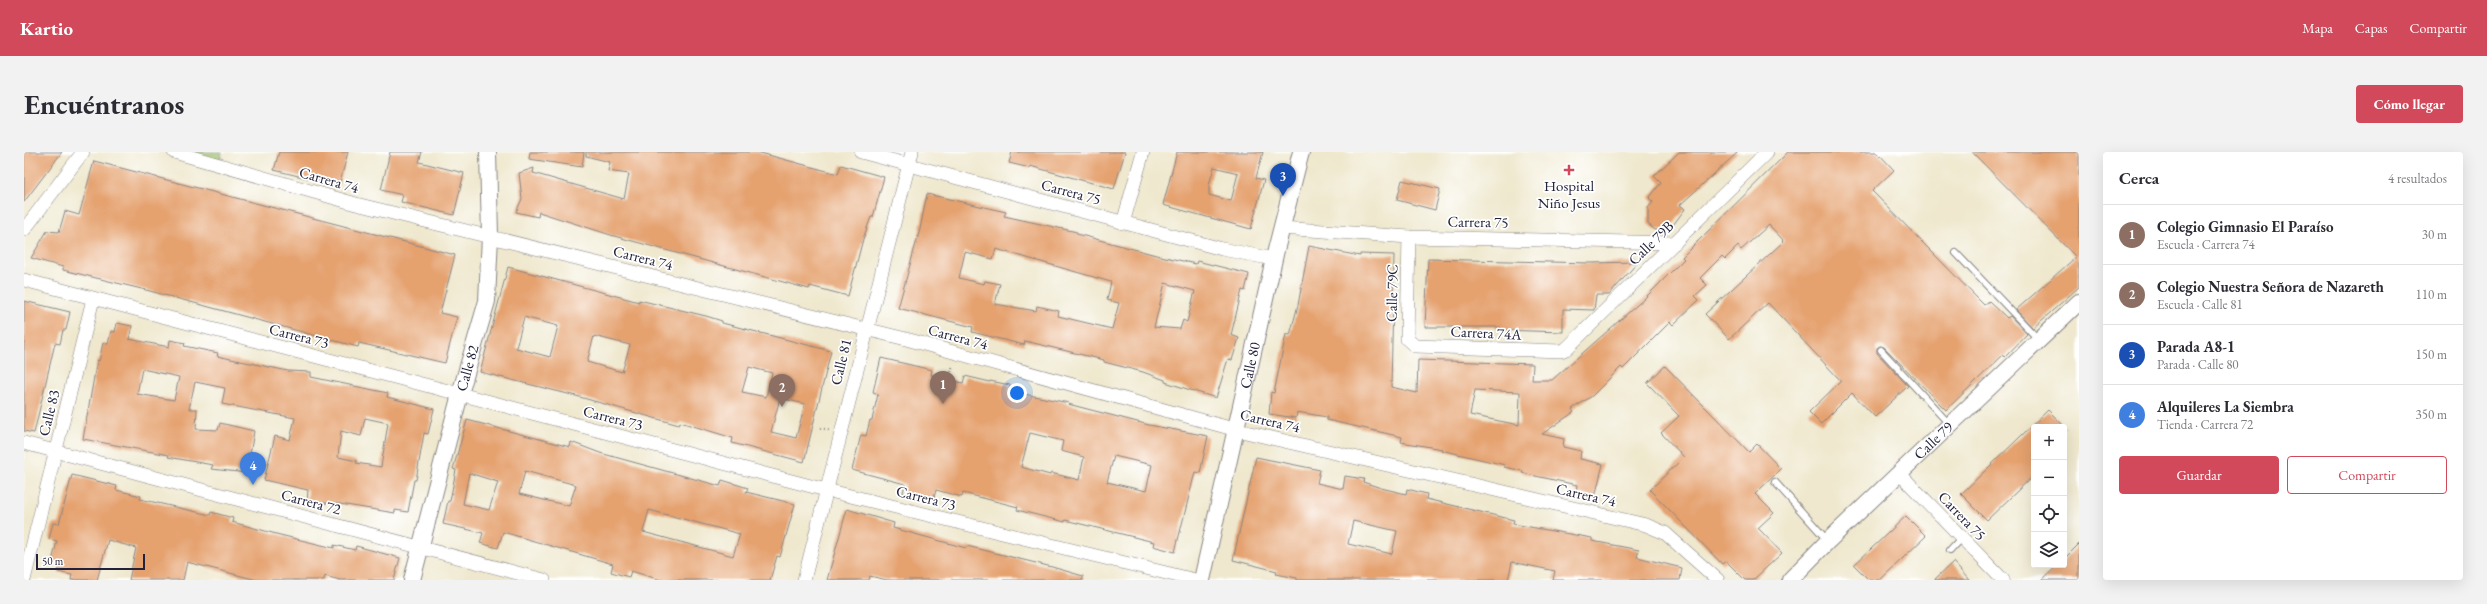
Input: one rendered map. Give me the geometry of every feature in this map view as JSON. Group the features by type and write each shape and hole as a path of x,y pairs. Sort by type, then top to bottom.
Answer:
{"street":[{"path":"24,230 83,152"},
{"name":"Carrera 74","path":"174,152 356,204 866,330 1237,430 1646,525 1665,533 1718,580"},
{"name":"Calle 82","path":"412,580 460,394 487,301 490,236 488,152"},
{"name":"Carrera 75","path":"861,152 910,158 1123,223 1222,249 1273,259"},
{"path":"1123,223 1142,152"},
{"name":"Calle 80","path":"1202,580 1237,430 1273,259 1301,152"},
{"name":"Calle 79B","path":"1555,352 1566,349 1766,152"},
{"name":"Calle 81","path":"804,580 910,158"},
{"name":"Carrera 75","path":"1281,228 1409,237 1675,243"},
{"name":"Calle 79C","path":"1409,237 1407,339 1415,346"},
{"name":"Carrera 73","path":"24,280 826,490 1195,580"},
{"name":"Calle 83","path":"24,580 93,299"},
{"name":"Calle 79","path":"1790,580 1828,541 2079,302"},
{"name":"Carrera 74A","path":"1415,346 1555,352"},
{"name":"Carrera 72","path":"24,443 544,580"},
{"name":"Carrera 75","path":"1899,473 2003,580"}],"lane":[{"path":"1956,253 2039,340"},
{"path":"1882,350 1950,425"},
{"path":"1775,482 1828,541"},
{"path":"1950,550 1961,538"}],"green space":[{"path":"184,152 222,152 220,160"}],"building":[{"path":"24,152 62,152 24,202"},
{"path":"279,152 348,152 339,186 274,170"},
{"path":"390,152 422,152 419,162 464,173 454,215 401,202 403,195 381,190"},
{"path":"530,152 584,152 582,167 529,159"},
{"path":"586,152 757,152 838,174 841,165 884,177 873,217 871,217 863,239 848,296 810,286 809,289 614,236 539,212 538,217 516,212 522,199 519,173 534,168 533,173 624,199 629,174 608,171 610,162 586,156"},
{"path":"1012,152 1125,152 1114,189 1030,166 1030,168 1009,163"},
{"path":"1177,152 1263,152 1256,178 1264,180 1251,229 1163,205","holes":["1214,167 1238,173 1231,201 1209,195 1209,185"]},
{"path":"1679,152 1738,152 1680,205 1685,209 1670,229 1655,230 1648,224 1648,208 1653,202 1649,198 1661,183 1654,176"},
{"path":"1788,152 1877,152 1894,170 1872,191 1984,305 1989,301 2007,318 2010,316 2027,334 2005,357 2003,355 1946,410 1884,347 1880,346 1877,348 1877,353 1908,386 1875,417 1852,393 1821,424 1809,412 1841,381 1768,303 1729,339 1705,314 1784,241 1769,225 1741,250 1738,246 1725,259 1722,256 1700,278 1707,285 1695,296 1699,300 1673,325 1670,322 1623,369 1621,367 1592,396 1572,409 1574,412 1542,434 1564,439 1563,447 1581,451 1580,459 1603,464 1595,497 1576,493 1577,485 1522,473 1523,471 1504,467 1505,465 1441,450 1442,449 1401,442 1402,437 1327,420 1327,417 1297,412 1296,418 1269,414 1271,392 1274,393 1286,334 1290,335 1298,305 1309,246 1360,256 1360,254 1394,255 1391,387 1417,393 1418,360 1533,364 1532,380 1552,380 1645,298 1684,259 1682,257","holes":["1475,390 1520,392 1519,425 1470,415"]},
{"path":"1972,152 2079,152 2079,287 2033,328 2016,310 2076,257"},
{"path":"94,161 455,255 440,313 457,317 445,363 359,343 358,347 146,290 63,270 63,267 31,258 47,231 59,232 65,211 79,215"},
{"path":"1402,180 1440,189 1435,210 1397,200"},
{"path":"927,194 1006,212 1004,216 1077,232 1077,234 1156,255 1196,264 1197,261 1249,274 1245,291 1242,290 1231,335 1239,338 1232,360 1228,359 1216,398 1165,382 1165,380 1143,372 1104,362 1104,360 1025,341 1024,345 972,332 973,327 898,308 920,229","holes":["996,249 1111,282 1107,300 1119,303 1112,329 1058,316 1059,311 1037,306 1036,311 995,304 1000,284 985,281 984,284 959,278 965,252 993,259","1165,283 1195,291 1187,322 1183,320 1180,329 1154,327"]},
{"path":"1428,259 1590,263 1638,262 1609,295 1596,295 1594,310 1563,309 1563,332 1500,330 1500,327 1425,327"},
{"path":"508,267 639,302 639,300 706,316 722,321 722,323 831,351 804,462 732,443 733,438 680,422 679,425 576,396 480,372","holes":["524,317 558,326 550,357 516,348","594,336 630,345 622,372 587,362","749,367 772,373 766,397 742,392","780,398 805,404 796,438 771,432"]},
{"path":"24,301 70,312 66,330 63,330 60,344 55,343 34,433 24,431"},
{"path":"117,323 132,326 129,339 169,347 170,340 185,343 184,346 218,353 217,356 288,371 311,372 311,377 388,393 387,397 434,409 428,434 424,433 416,480 414,480 408,512 395,510 395,513 340,504 307,502 308,490 264,480 275,436 290,440 295,418 222,404 225,388 195,382 189,409 197,409 196,429 218,430 220,423 254,431 247,473 211,469 213,465 83,439 97,360 99,361 103,343 108,344 111,331 115,332","holes":["142,369 179,377 174,400 137,394","365,418 388,423 381,467 356,463 357,461 338,457 341,431 361,436"]},
{"path":"881,358 932,370 931,375 963,383 965,376 1010,385 1009,391 1069,403 1068,404 1149,425 1208,436 1200,473 1195,472 1175,552 1153,546 1154,542 1017,510 1018,507 963,493 962,497 936,490 933,501 903,493 905,484 852,470 861,435 866,436 870,420 872,420 878,394 873,392","holes":["1030,433 1063,441 1061,451 1084,457 1079,480 1051,473 1050,475 1021,467","1114,456 1152,465 1146,491 1107,482"]},
{"path":"1665,366 1749,452 1757,444 1781,469 1755,494 1774,513 1758,528 1782,553 1753,580 1745,580 1726,561 1722,564 1650,490 1684,457 1661,433 1679,416 1647,383"},
{"path":"2048,410 2062,424 2034,424"},
{"path":"467,420 570,447 571,442 600,453 720,486 722,480 748,488 746,492 795,504 780,557 777,556 770,580 661,580 631,571 629,577 611,572 613,564 503,532 498,548 480,543 483,533 443,524 448,501 450,501 456,470 453,469","holes":["525,471 576,485 569,506 519,494","469,473 498,482 489,510 463,504","649,510 740,534 733,556 643,532"]},
{"path":"2031,426 2031,478 1987,520 1961,494"},
{"path":"1256,457 1320,470 1317,483 1343,489 1345,476 1364,479 1363,482 1406,494 1407,489 1427,494 1426,499 1514,520 1513,524 1592,538 1592,541 1639,550 1637,557 1682,568 1680,580 1553,580 1555,571 1512,562 1508,580 1297,580 1297,578 1276,574 1277,571 1233,560","holes":["1353,521 1397,531 1392,554 1348,544"]},
{"path":"72,475 117,486 116,490 141,496 140,499 210,515 211,512 233,518 232,522 280,535 334,548 334,545 355,550 356,546 400,558 394,580 340,580 325,576 324,580 257,580 187,562 183,580 129,580 136,548 108,540 97,580 71,580 72,575 58,572 61,563 52,561 57,541 49,539 53,523 59,524"},
{"path":"847,509 894,523 893,528 966,548 967,546 1052,567 1083,576 1083,580 887,580 870,576 869,580 827,580"},
{"path":"1906,516 1926,536 1880,580 1869,580 1854,565"},
{"path":"2079,544 2079,580 2042,580 2055,568 2067,568 2067,556"},
{"path":"1953,562 1969,580 1934,580"}],"place":[{"name":"Hospital Niño Jesus","path":"1569,170"},
{"name":"Parada A8-1","path":"1283,196"},
{"name":"Colegio Gimnasio El Paraíso","path":"943,404"},
{"name":"Colegio Nuestra Señora de Nazareth","path":"782,407"},
{"name":"Alquileres La Siembra","path":"253,485"}]}
